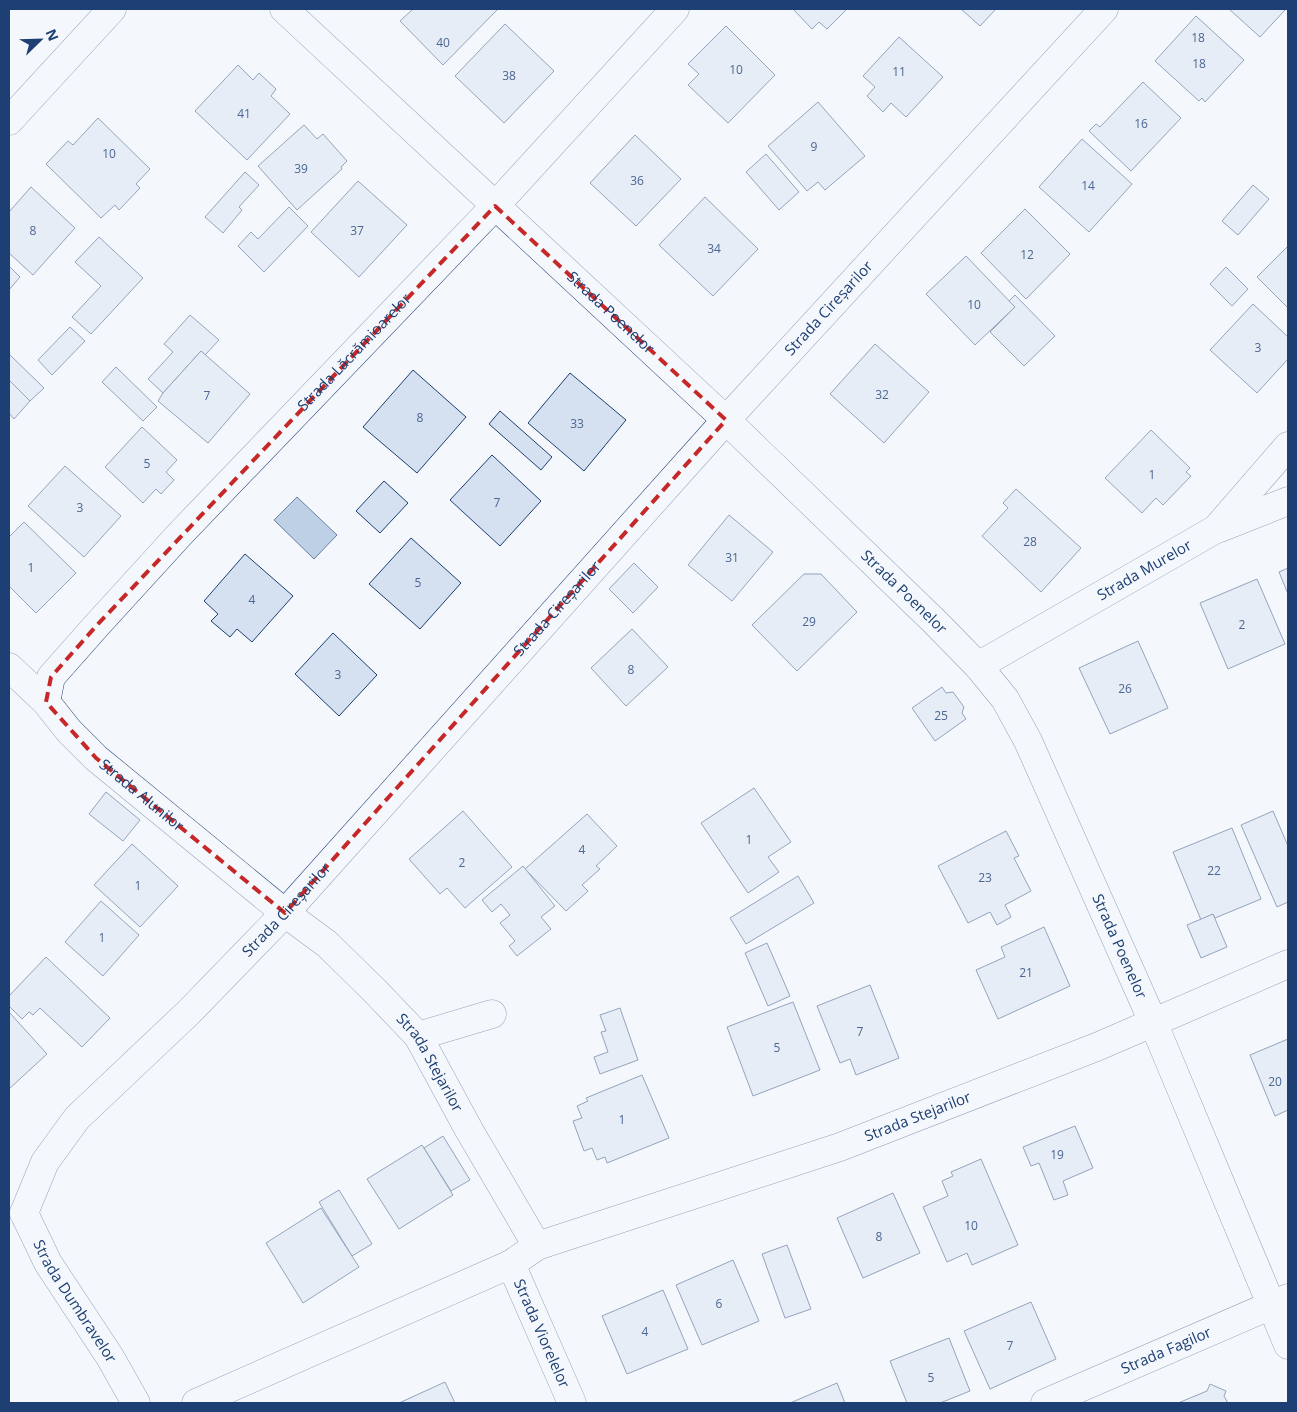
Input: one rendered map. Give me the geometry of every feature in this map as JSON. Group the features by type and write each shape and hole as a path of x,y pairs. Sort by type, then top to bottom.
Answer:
{"street":[{"path":"9,121 112,9"},
{"name":"Strada Poenelor","path":"284,9 726,420 929,616 978,666 1005,699 1028,741 1280,1302 1288,1345"},
{"name":"Strada Lăcrămioarelor","path":"46,702 51,676 97,625 181,533 495,206 675,9"},
{"name":"Strada Cireșarilor","path":"16,1213 45,1162 77,1118 189,1012 285,913 726,420 1104,9"},
{"name":"Strada Murelor","path":"978,666 1216,529 1288,446"},
{"path":"1216,529 1288,501"},
{"name":"Strada Alunilor","path":"9,667 46,702 69,731 96,758 285,913"},
{"name":"Strada Stejarilor","path":"285,913 327,944 418,1036 469,1130 537,1246"},
{"name":"Strada Stejarilor","path":"196,1403 511,1264 537,1246 840,1147 1099,1046 1288,964"},
{"path":"418,1036 492,1014"},
{"name":"Strada Dumbravelor","path":"16,1213 110,1357 136,1403"},
{"name":"Strada Viorelelor","path":"511,1264 572,1403"},
{"name":"Strada Fagilor","path":"1045,1403 1280,1302"}],"highlighted area":[{"path":"495,206 726,420 285,913 96,758 46,702 51,677 97,625"}],"water":[{"path":"297,497 337,535 314,559 274,520"}],"building":[{"path":"413,9 497,10 443,65 400,21"},
{"path":"793,9 847,9 827,29 819,22 812,29"},
{"path":"961,9 996,9 980,26"},
{"path":"1229,9 1286,9 1260,37"},
{"path":"1196,16 1244,60 1205,102 1202,98 1199,101 1155,61"},
{"path":"505,24 554,71 504,123 455,76"},
{"path":"726,26 775,75 728,123 688,85 699,74 688,64"},
{"path":"899,37 943,77 906,117 891,103 883,112 867,96 875,87 863,76"},
{"path":"238,65 253,80 259,73 276,89 271,96 290,114 247,160 195,111"},
{"path":"1143,82 1181,118 1131,171 1089,131 1096,124 1100,127"},
{"path":"818,102 865,156 825,190 818,182 807,191 768,146"},
{"path":"98,118 150,169 136,184 140,188 119,210 115,205 101,218 46,164 68,141 73,145"},
{"path":"304,125 317,139 323,134 347,161 341,167 342,169 297,210 258,166"},
{"path":"635,135 681,179 636,226 590,183"},
{"path":"1082,139 1132,184 1089,232 1039,187"},
{"path":"766,154 799,192 779,210 746,172"},
{"path":"245,172 259,185 239,207 242,210 223,233 205,217"},
{"path":"358,181 407,225 359,277 311,232"},
{"path":"1253,185 1269,199 1238,235 1222,221"},
{"path":"31,187 75,228 33,275 9,253 9,212"},
{"path":"705,197 758,249 713,296 659,245"},
{"path":"289,207 308,226 264,272 238,246 251,232 258,239"},
{"path":"1025,209 1070,254 1026,299 981,253"},
{"path":"99,237 143,278 91,334 72,317 101,286 75,262"},
{"path":"1288,246 1288,308 1257,277"},
{"path":"966,256 1015,307 975,345 926,294"},
{"path":"9,266 20,277 9,290"},
{"path":"1226,267 1248,289 1232,306 1210,284"},
{"path":"1015,295 1055,336 1024,366 990,332 1015,307 1009,301"},
{"path":"1253,304 1288,337 1288,359 1257,393 1210,350"},
{"path":"190,315 219,340 205,355 201,351 163,393 148,379 173,352 164,344"},
{"path":"70,327 85,341 52,375 38,360"},
{"path":"875,344 929,392 884,443 830,394"},
{"path":"201,351 250,394 208,443 158,401"},
{"path":"9,354 44,388 30,401 9,380"},
{"path":"116,367 157,407 143,421 102,382"},
{"path":"413,370 466,417 417,473 363,427"},
{"path":"570,373 626,420 584,471 528,423"},
{"path":"9,380 30,401 14,419 9,413"},
{"path":"500,411 552,457 541,470 489,424"},
{"path":"142,427 177,460 166,472 174,480 161,494 156,489 143,503 105,467"},
{"path":"1151,430 1190,468 1186,472 1191,476 1163,505 1156,498 1142,513 1105,478"},
{"path":"492,455 541,501 500,546 450,500"},
{"path":"65,466 121,516 84,557 28,506"},
{"path":"384,481 408,503 380,533 356,511"},
{"path":"1016,489 1081,548 1041,592 982,536 1008,508 1003,503"},
{"path":"729,515 773,552 732,601 688,565"},
{"path":"24,522 76,573 36,613 9,586 9,537"},
{"path":"411,538 461,583 420,629 369,584"},
{"path":"245,554 293,596 252,642 237,629 230,637 211,621 218,614 204,601"},
{"path":"634,563 658,587 633,613 609,589"},
{"path":"1288,568 1288,594 1279,572"},
{"path":"804,574 821,574 857,612 797,671 752,625"},
{"path":"1257,579 1285,644 1228,669 1200,603"},
{"path":"632,629 668,667 626,706 591,668"},
{"path":"333,633 377,675 339,716 295,674"},
{"path":"1138,641 1168,708 1110,734 1079,668"},
{"path":"942,687 946,693 953,692 964,707 962,713 966,719 935,741 912,708"},
{"path":"754,788 791,842 768,857 779,872 748,893 701,823"},
{"path":"106,792 140,820 123,841 89,814"},
{"path":"463,811 512,867 465,908 447,888 440,894 409,859"},
{"path":"1273,811 1288,846 1288,902 1277,907 1241,825"},
{"path":"587,814 617,846 596,866 600,869 582,885 588,891 566,911 525,869"},
{"path":"1232,828 1261,899 1215,918 1213,914 1201,920 1173,852"},
{"path":"1006,831 1019,856 1014,858 1031,891 1005,905 1011,917 997,925 990,912 968,923 938,866"},
{"path":"132,844 178,886 140,927 94,885"},
{"path":"523,866 555,906 541,917 551,929 517,956 509,946 515,941 500,923 510,915 501,904 492,912 482,900"},
{"path":"798,876 814,903 746,944 730,918"},
{"path":"101,901 139,935 103,976 65,942"},
{"path":"1213,914 1227,947 1201,958 1187,925"},
{"path":"1044,927 1070,986 998,1019 976,970 1005,957 1001,947"},
{"path":"767,943 790,996 768,1006 745,953"},
{"path":"46,957 110,1018 82,1047 40,1008 33,1015 29,1012 22,1019 9,1006 9,996"},
{"path":"870,985 899,1058 856,1075 850,1059 840,1063 817,1006"},
{"path":"793,1002 820,1070 753,1096 727,1027"},
{"path":"620,1008 638,1060 600,1074 594,1057 608,1052 601,1032 606,1031 600,1015"},
{"path":"9,1012 47,1054 9,1089"},
{"path":"1288,1039 1288,1110 1275,1116 1250,1055"},
{"path":"642,1075 669,1138 607,1163 605,1157 597,1160 592,1148 584,1151 573,1121 582,1118 577,1106 588,1101 586,1098"},
{"path":"1075,1126 1093,1168 1063,1181 1068,1195 1054,1200 1039,1163 1031,1166 1023,1147"},
{"path":"443,1136 470,1180 451,1191 424,1148"},
{"path":"422,1145 453,1195 399,1229 367,1179"},
{"path":"981,1159 1018,1245 972,1265 967,1253 947,1262 923,1207 948,1196 942,1181 953,1176 951,1172"},
{"path":"339,1190 372,1244 352,1256 319,1202"},
{"path":"893,1193 920,1253 863,1278 837,1218"},
{"path":"321,1208 359,1267 303,1303 266,1243"},
{"path":"787,1245 811,1309 785,1318 762,1254"},
{"path":"733,1260 759,1321 702,1345 676,1285"},
{"path":"663,1290 688,1349 627,1374 602,1316"},
{"path":"1031,1302 1056,1359 990,1389 964,1331"},
{"path":"949,1338 970,1391 940,1403 907,1403 890,1361"},
{"path":"445,1382 455,1403 399,1403"},
{"path":"837,1383 845,1403 790,1403"},
{"path":"1210,1384 1226,1391 1224,1396 1228,1403 1178,1403 1207,1391"}]}
